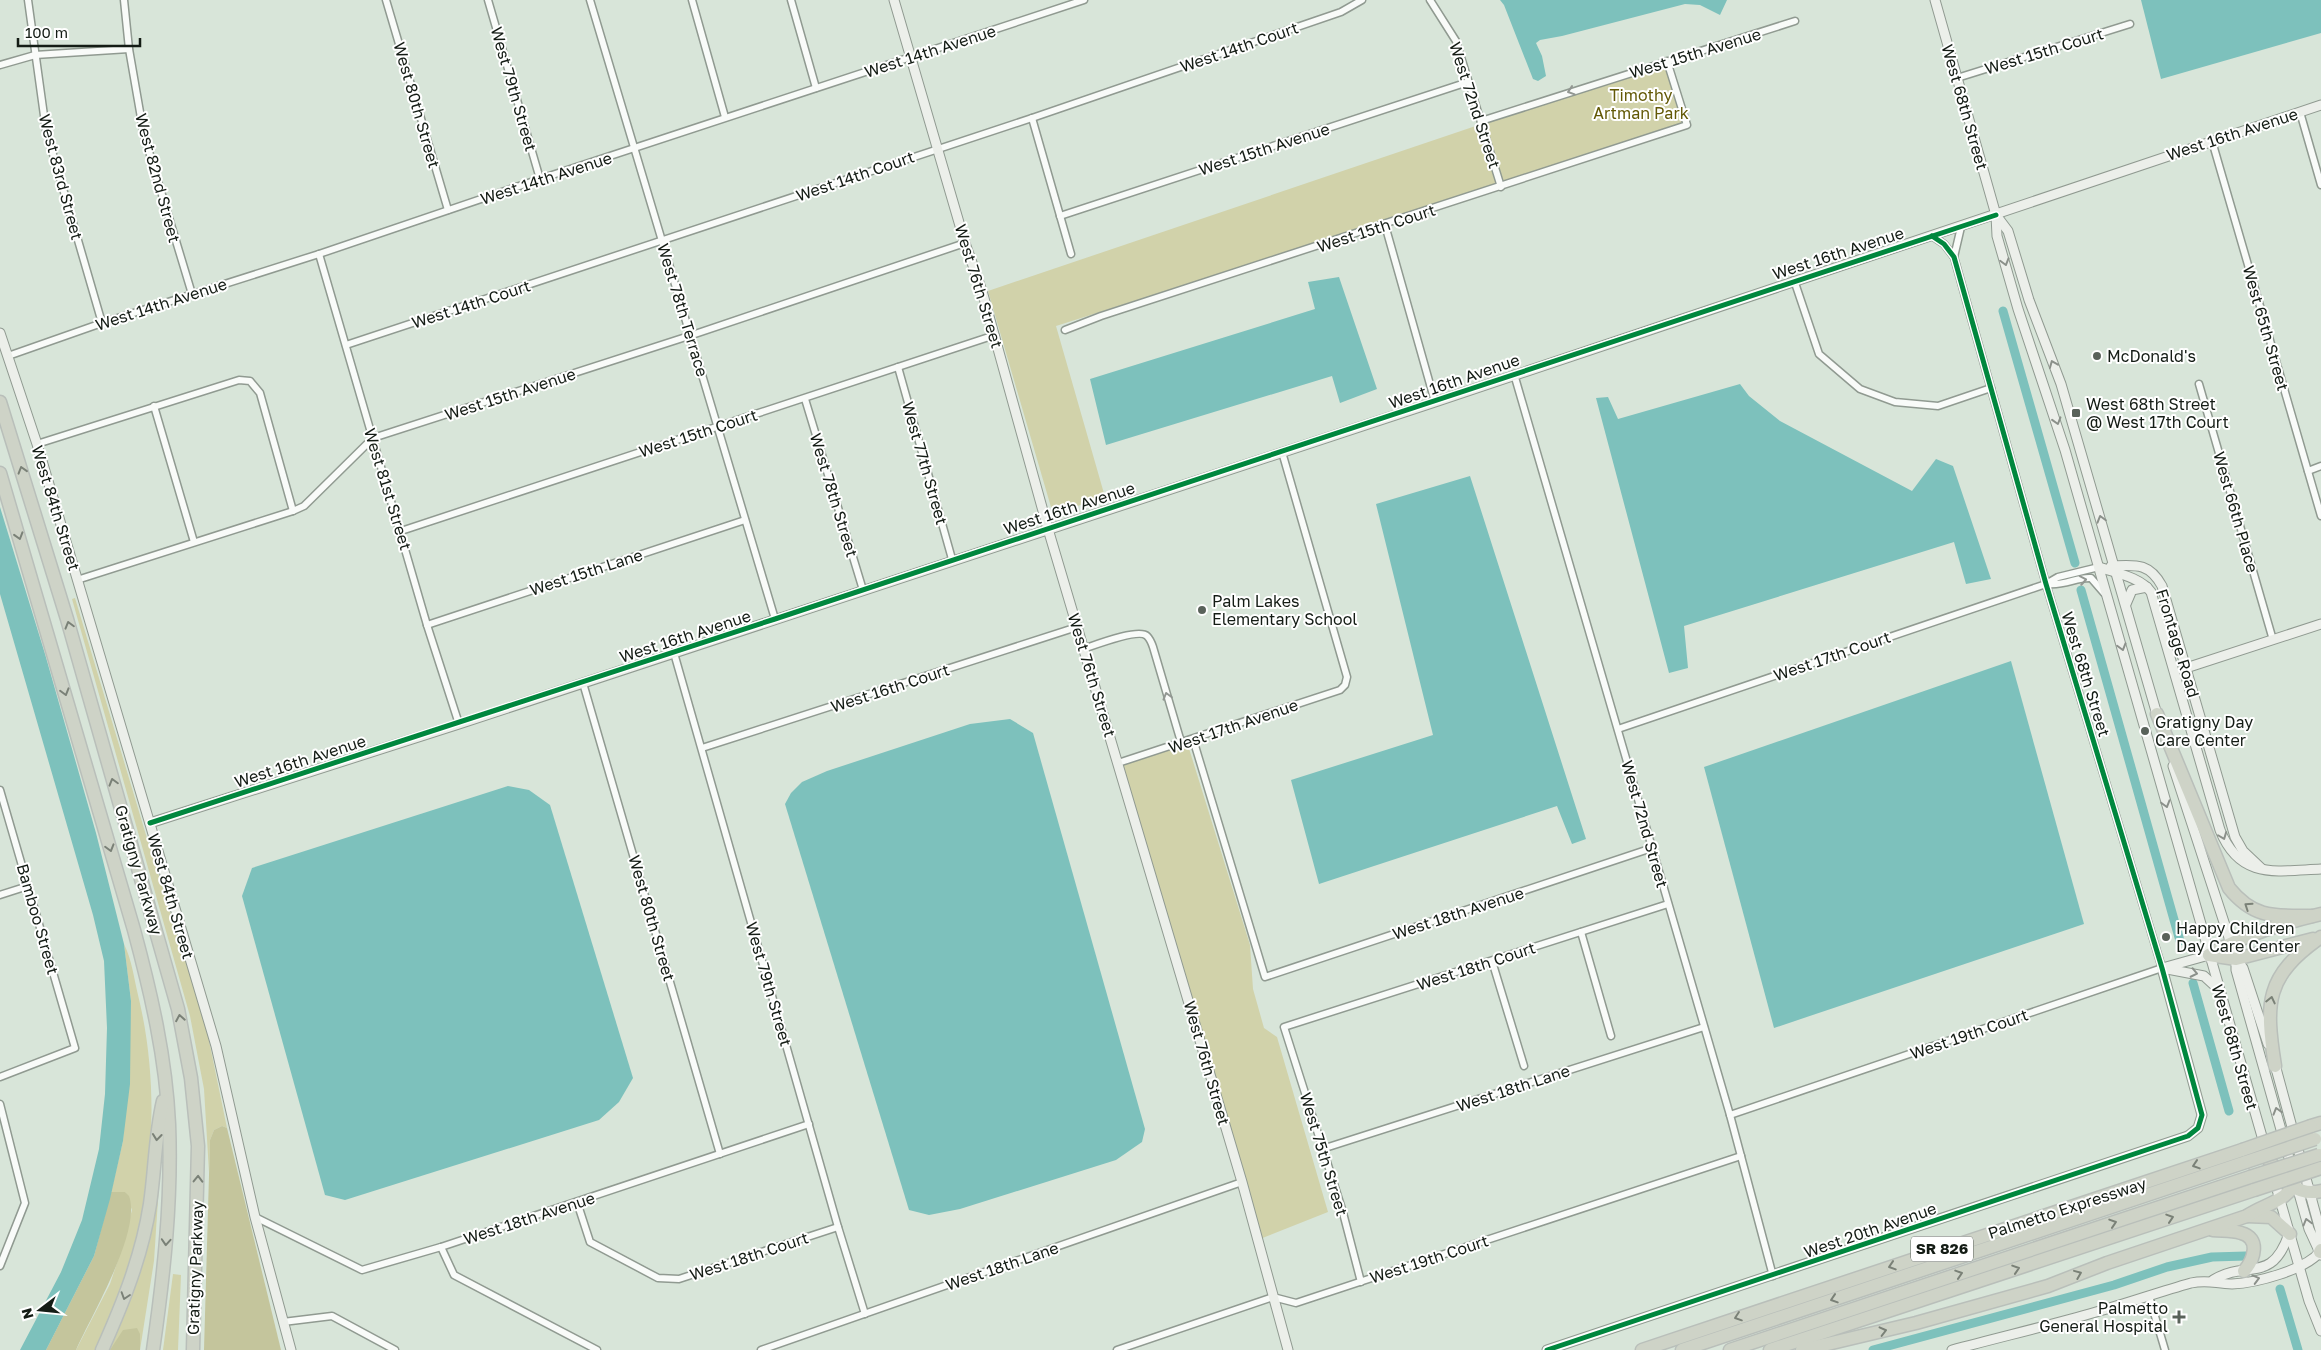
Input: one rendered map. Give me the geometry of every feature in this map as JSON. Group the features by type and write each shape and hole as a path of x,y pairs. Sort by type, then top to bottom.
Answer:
{"highway":[{"name":"Gratigny Parkway","path":"0,402 67,619 178,1009 191,1078 198,1146 193,1350"},
{"name":"Gratigny Parkway","path":"0,472 153,1001 168,1122 170,1194 165,1267 153,1350"},
{"path":"2157,714 2229,888 2248,907 2259,913 2271,916 2316,915"},
{"path":"2209,955 2231,943 2276,926 2316,915"},
{"path":"2209,955 2236,960 2321,937"},
{"path":"2275,1066 2269,1017 2277,981 2288,964 2321,937"},
{"path":"102,1350 122,1306 139,1255 150,1205 159,1119 165,1089"},
{"name":"Palmetto Expressway","path":"1642,1350 2244,1156 2318,1129"},
{"path":"1730,1350 2252,1184 2320,1154"},
{"path":"1682,1350 2244,1156"},
{"path":"1802,1350 1925,1321 2039,1289 2107,1263 2247,1216 2259,1207 2304,1188 2268,1159"},
{"name":"SR 826","path":"1770,1350 2252,1184 2321,1168"},
{"path":"2247,1216 2271,1217 2279,1222 2290,1234"},
{"path":"2205,1230 2235,1232 2248,1237 2254,1247 2254,1255 2244,1271"}],"street":[{"name":"West 83rd Street","path":"28,0 46,130 102,323"},
{"name":"West 82nd Street","path":"124,0 129,49 144,135 192,294"},
{"name":"West 80th Street","path":"386,0 448,210"},
{"name":"West 79th Street","path":"488,0 540,179"},
{"name":"West 78th Terrace","path":"590,0 633,149 692,335 775,619"},
{"path":"692,0 726,118"},
{"path":"791,0 816,88"},
{"name":"West 76th Street","path":"894,0 965,243 982,291 1048,529 1242,1182 1272,1298 1288,1350"},
{"name":"West 14th Avenue","path":"8,356 102,323 320,254 540,179 1084,0"},
{"name":"West 14th Court","path":"346,345 1032,118 1340,12 1362,0"},
{"name":"West 72nd Street","path":"1430,0 1456,41 1501,186"},
{"name":"West 68th Street","path":"1935,0 1996,215 1997,236 2010,282 2057,422 2299,1267 2309,1301 2321,1331"},
{"name":"West 15th Avenue","path":"1481,121 1795,22"},
{"name":"West 15th Court","path":"1957,78 2130,24"},
{"path":"0,65 35,55 129,49"},
{"name":"West 15th Court","path":"1065,330 1101,316 1687,125 1667,61"},
{"name":"West 15th Avenue","path":"1060,216 1468,82"},
{"name":"West 16th Avenue","path":"150,823 459,724 952,559 1435,402 1794,280 1961,227 2212,140 2321,105"},
{"path":"2300,112 2321,185"},
{"path":"1032,118 1071,254"},
{"name":"West 65th Street","path":"2212,140 2321,516"},
{"name":"West 68th Street","path":"1996,215 2008,231 2028,300 2061,384 2157,714 2231,943 2236,960 2236,970 2304,1188 2320,1230 2321,1253"},
{"path":"1385,225 1435,402"},
{"name":"West 68th Street","path":"1954,257 1961,227"},
{"name":"West 68th Street","path":"1932,236 1944,244 1954,257 2046,584 2162,968 2202,1115 2198,1128"},
{"name":"West 15th Avenue","path":"78,580 304,506 373,438 692,335 965,243"},
{"name":"West 81st Street","path":"320,254 428,625 459,724"},
{"path":"1794,280 1819,354 1860,389 1895,402 1938,406 1991,388"},
{"name":"West 84th Street","path":"0,333 37,444 216,1046 255,1217 290,1350"},
{"name":"West 15th Court","path":"401,531 994,335"},
{"name":"West 77th Street","path":"898,367 952,559"},
{"name":"West 72nd Street","path":"1514,374 1730,1115 1773,1276"},
{"path":"37,444 239,380 250,381 260,393 293,511"},
{"name":"West 66th Place","path":"2199,384 2273,640"},
{"name":"West 78th Street","path":"805,399 864,590"},
{"path":"154,406 194,542"},
{"name":"West 17th Avenue","path":"1118,763 1340,690 1345,685 1347,677 1282,452"},
{"path":"2308,471 2321,466"},
{"name":"West 15th Lane","path":"428,625 745,520"},
{"name":"Frontage Road","path":"2116,570 2138,565 2151,570 2157,578 2165,596 2235,837 2243,851 2261,868"},
{"path":"2099,567 2116,570 2147,587"},
{"name":"West 17th Court","path":"1618,729 2046,584 2058,577 2099,567"},
{"name":"West 17th Court","path":"2046,584 2061,585 2091,578 2109,600"},
{"path":"2126,604 2132,590 2138,587 2147,587"},
{"name":"Frontage Road","path":"2147,587 2153,598 2225,843 2232,854 2245,865 2261,868"},
{"path":"2170,654 2176,662 2186,668 2321,624"},
{"name":"West 16th Court","path":"702,748 1077,627"},
{"path":"1083,649 1133,634 1142,634 1148,637 1153,647 1181,742"},
{"name":"West 79th Street","path":"674,653 838,1227 865,1314"},
{"name":"West 80th Street","path":"583,682 720,1154"},
{"name":"West 18th Avenue","path":"1193,739 1265,977 1652,848"},
{"name":"Bamboo Street","path":"0,790 75,1048 0,1077"},
{"path":"2261,868 2278,872 2321,869"},
{"path":"0,895 28,886"},
{"name":"West 18th Court","path":"1284,1027 1668,904"},
{"path":"1581,932 1610,1036"},
{"name":"West 19th Court","path":"1730,1115 2162,968 2209,955"},
{"path":"1492,960 1524,1066"},
{"name":"West 68th Street","path":"2236,960 2243,968 2275,1066 2304,1188"},
{"path":"2162,968 2204,976 2219,991"},
{"name":"West 75th Street","path":"1284,1027 1342,1209 1361,1282"},
{"name":"West 18th Lane","path":"1322,1149 1704,1027"},
{"path":"0,1104 25,1202 0,1266"},
{"name":"West 18th Avenue","path":"255,1217 362,1270 441,1247 809,1124"},
{"name":"West 20th Avenue","path":"1547,1350 2188,1136 2198,1128"},
{"name":"West 19th Court","path":"1117,1350 1272,1298 1296,1303 1741,1156"},
{"name":"West 18th Lane","path":"762,1350 1242,1182"},
{"name":"West 18th Court","path":"577,1202 590,1242 658,1278 679,1279 838,1227"},
{"path":"2213,1280 2223,1274 2244,1271 2273,1262 2284,1250 2290,1234"},
{"path":"441,1247 454,1275 597,1350"},
{"path":"1952,1350 2195,1282 2213,1280 2237,1284 2299,1267 2313,1260 2321,1253"},
{"path":"2149,1296 2165,1350"},
{"path":"283,1322 332,1316 395,1350"}],"green space":[{"name":"Timothy Artman Park","path":"1665,62 1687,125 1056,326 1105,497 1053,514 988,291"},
{"path":"75,598 207,1031 227,1128 222,1126 214,1130 210,1140 209,1172 204,1089 190,1016 72,599"},
{"path":"1187,742 1250,945 1253,989 1264,1028 1277,1037 1328,1212 1260,1239 1121,763"},
{"path":"124,944 131,963 146,1034 152,1112 150,1152 138,1230 112,1317 95,1350 76,1350 110,1284 132,1210 125,1192 111,1192 123,1141 131,1001"},
{"path":"222,1126 227,1128 281,1350 204,1350 210,1140 214,1130"},
{"path":"156,1184 159,1184 154,1261 140,1350 104,1350"},
{"path":"111,1192 125,1192 129,1196 131,1211 122,1251 113,1273 76,1350 46,1350 94,1256"},
{"path":"173,1274 181,1275 178,1350 163,1350"},
{"path":"137,1328 140,1334 140,1350 110,1350 123,1330"}],"water":[{"path":"1500,0 1727,0 1720,15 1700,5 1685,4 1540,40 1536,43 1542,56 1546,76 1538,81 1533,79 1504,5"},
{"path":"2141,0 2321,0 2321,33 2161,79"},
{"path":"1339,277 1377,389 1340,403 1332,376 1106,445 1090,379 1315,309 1308,282"},
{"path":"1740,384 1749,396 1780,421 1912,491 1936,459 1953,466 1991,579 1966,584 1954,542 1684,626 1688,668 1669,673 1596,398 1608,397 1618,419"},
{"path":"1470,476 1586,839 1572,844 1557,806 1319,884 1291,780 1433,735 1376,504"},
{"path":"0,507 45,654 96,833 124,944 131,1001 130,1084 123,1141 110,1199 94,1256 46,1350 20,1350 61,1272 82,1220 99,1149 105,1094 107,1028 104,961 93,915 0,594"},
{"path":"2011,661 2084,924 1774,1028 1704,767"},
{"path":"1010,719 1033,733 1145,1129 1142,1142 1116,1160 960,1209 929,1215 909,1210 785,804 791,793 802,782 827,771 970,724"},
{"path":"508,786 529,790 550,805 633,1078 619,1102 599,1120 345,1200 325,1195 242,896 252,868"}],"waterway":[{"path":"2003,311 2075,563"},
{"path":"2081,590 2180,941"},
{"path":"2193,983 2229,1111"},
{"path":"1873,1350 2114,1285 2167,1267 2212,1257 2246,1256"},
{"path":"2280,1289 2298,1350"}],"cycle path":[{"path":"150,823 775,619 1996,215"},
{"path":"1547,1350 2188,1136 2198,1128 2202,1115 2162,968 2046,584 1954,257 1944,244 1932,236"}],"place":[{"name":"McDonald's","path":"2097,356"},
{"name":"West 68th Street @ West 17th Court","path":"2076,413"},
{"name":"Palm Lakes Elementary School","path":"1202,610"},
{"name":"Gratigny Day Care Center","path":"2145,731"},
{"name":"Happy Children Day Care Center","path":"2166,937"},
{"name":"Palmetto General Hospital","path":"2179,1317"}]}
